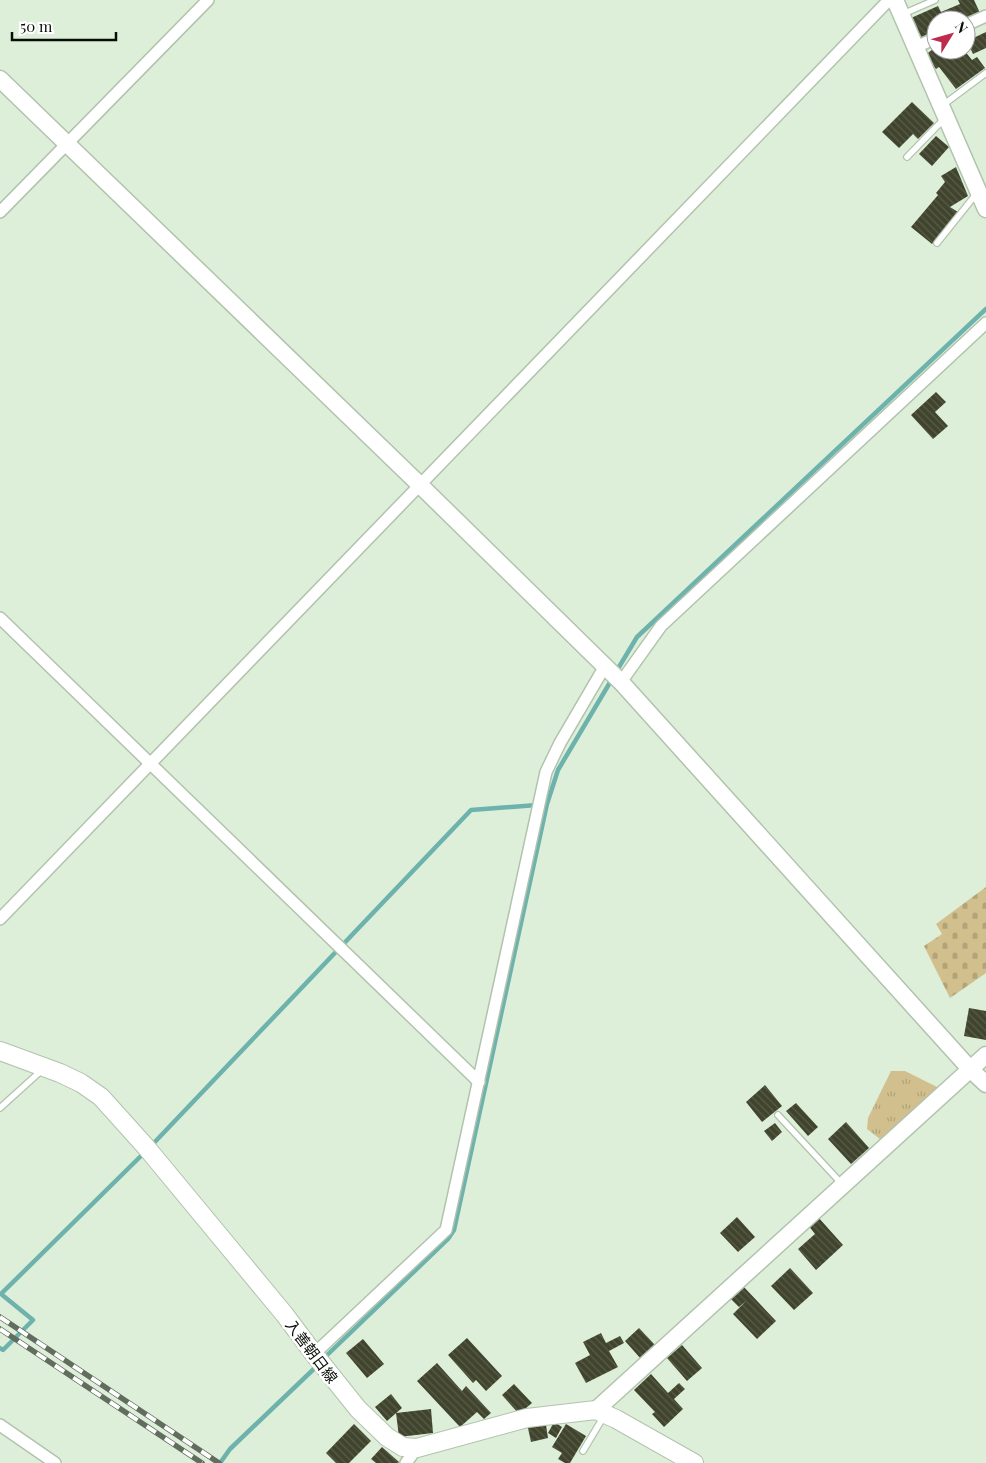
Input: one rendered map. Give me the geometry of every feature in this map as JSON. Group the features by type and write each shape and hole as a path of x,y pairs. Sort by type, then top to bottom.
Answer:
{"main road":[{"name":"入善朝日線","path":"0,1051 45,1067 81,1083 101,1097 120,1117 279,1307 358,1409 387,1437 403,1447 417,1448"},
{"path":"417,1448 527,1418 601,1412 694,1463"}],"street":[{"path":"0,212 208,0"},
{"path":"0,920 889,0"},
{"path":"898,7 986,209"},
{"path":"916,47 926,42"},
{"path":"0,79 621,682 970,1070 986,1084"},
{"path":"621,682 661,626 986,323"},
{"path":"0,618 479,1082"},
{"path":"314,1354 446,1230 546,772 560,743 605,666"},
{"path":"601,1412 843,1185 986,1055"},
{"path":"0,1424 55,1463"},
{"path":"406,1463 417,1448"}],"lane":[{"path":"898,7 934,0"},
{"path":"907,157 944,111 986,73"},
{"path":"937,243 978,191"},
{"path":"0,1108 45,1067"},
{"path":"778,1115 843,1185"},
{"path":"583,1451 601,1412"}],"green space":[{"path":"986,887 986,973 950,998 924,946 942,934 936,924"},
{"path":"891,1071 905,1071 941,1089 880,1139 867,1129 868,1118"}],"building":[{"path":"958,0 974,0 980,13 976,15 976,10 946,10 960,4"},
{"path":"938,6 940,10 929,10"},
{"path":"926,11 926,37 921,39 911,18"},
{"path":"986,32 986,48 976,53 976,37"},
{"path":"977,57 985,68 956,89 939,67 936,69 929,60 976,60"},
{"path":"912,102 934,123 918,139 913,134 899,148 882,132"},
{"path":"936,136 949,147 932,166 919,154"},
{"path":"956,167 968,196 950,207 958,212 932,244 911,227 938,195 936,193 945,182 941,176"},
{"path":"936,392 946,402 935,412 948,426 933,439 911,415"},
{"path":"969,1008 986,1011 986,1040 964,1036"},
{"path":"765,1085 782,1106 762,1122 746,1102"},
{"path":"796,1103 818,1127 808,1136 786,1111"},
{"path":"846,1122 869,1148 851,1164 828,1139"},
{"path":"775,1123 782,1132 772,1141 764,1131"},
{"path":"737,1217 755,1237 738,1252 720,1233"},
{"path":"818,1217 843,1245 816,1270 798,1249 815,1234 808,1225"},
{"path":"790,1268 813,1293 794,1310 771,1286"},
{"path":"742,1285 776,1321 757,1339 733,1314 746,1301 739,1307 729,1297"},
{"path":"639,1328 655,1345 641,1359 625,1341"},
{"path":"601,1333 606,1343 620,1336 624,1343 609,1351 618,1367 586,1383 575,1363 590,1355 583,1342"},
{"path":"467,1338 502,1376 486,1391 476,1380 473,1383 448,1355"},
{"path":"363,1339 384,1364 367,1378 346,1353"},
{"path":"682,1345 702,1368 687,1381 667,1358"},
{"path":"437,1363 462,1391 466,1386 491,1413 484,1419 477,1412 460,1427 417,1381"},
{"path":"651,1374 668,1393 679,1383 685,1389 674,1399 683,1409 664,1427 652,1414 655,1412 634,1390"},
{"path":"514,1384 532,1403 519,1414 502,1395"},
{"path":"391,1394 402,1408 387,1421 375,1407"},
{"path":"431,1409 433,1433 399,1437 396,1413"},
{"path":"554,1422 562,1427 556,1438 548,1433"},
{"path":"354,1424 371,1441 349,1463 336,1463 326,1453"},
{"path":"566,1424 586,1436 570,1463 565,1463 558,1459 562,1453 552,1447"},
{"path":"546,1425 548,1438 531,1442 528,1428"},
{"path":"382,1447 399,1462 376,1463 371,1459"}],"waterway":[{"path":"616,672 637,637 986,309"},
{"path":"323,1359 448,1239 454,1230 547,804 558,770 612,679"},
{"path":"151,1146 471,810 537,805"},
{"path":"0,1348 3,1350 33,1320 1,1294 146,1151"},
{"path":"220,1463 230,1449 318,1365"}],"railway":[{"path":"0,1317 219,1463"},
{"path":"0,1329 202,1463"}]}
